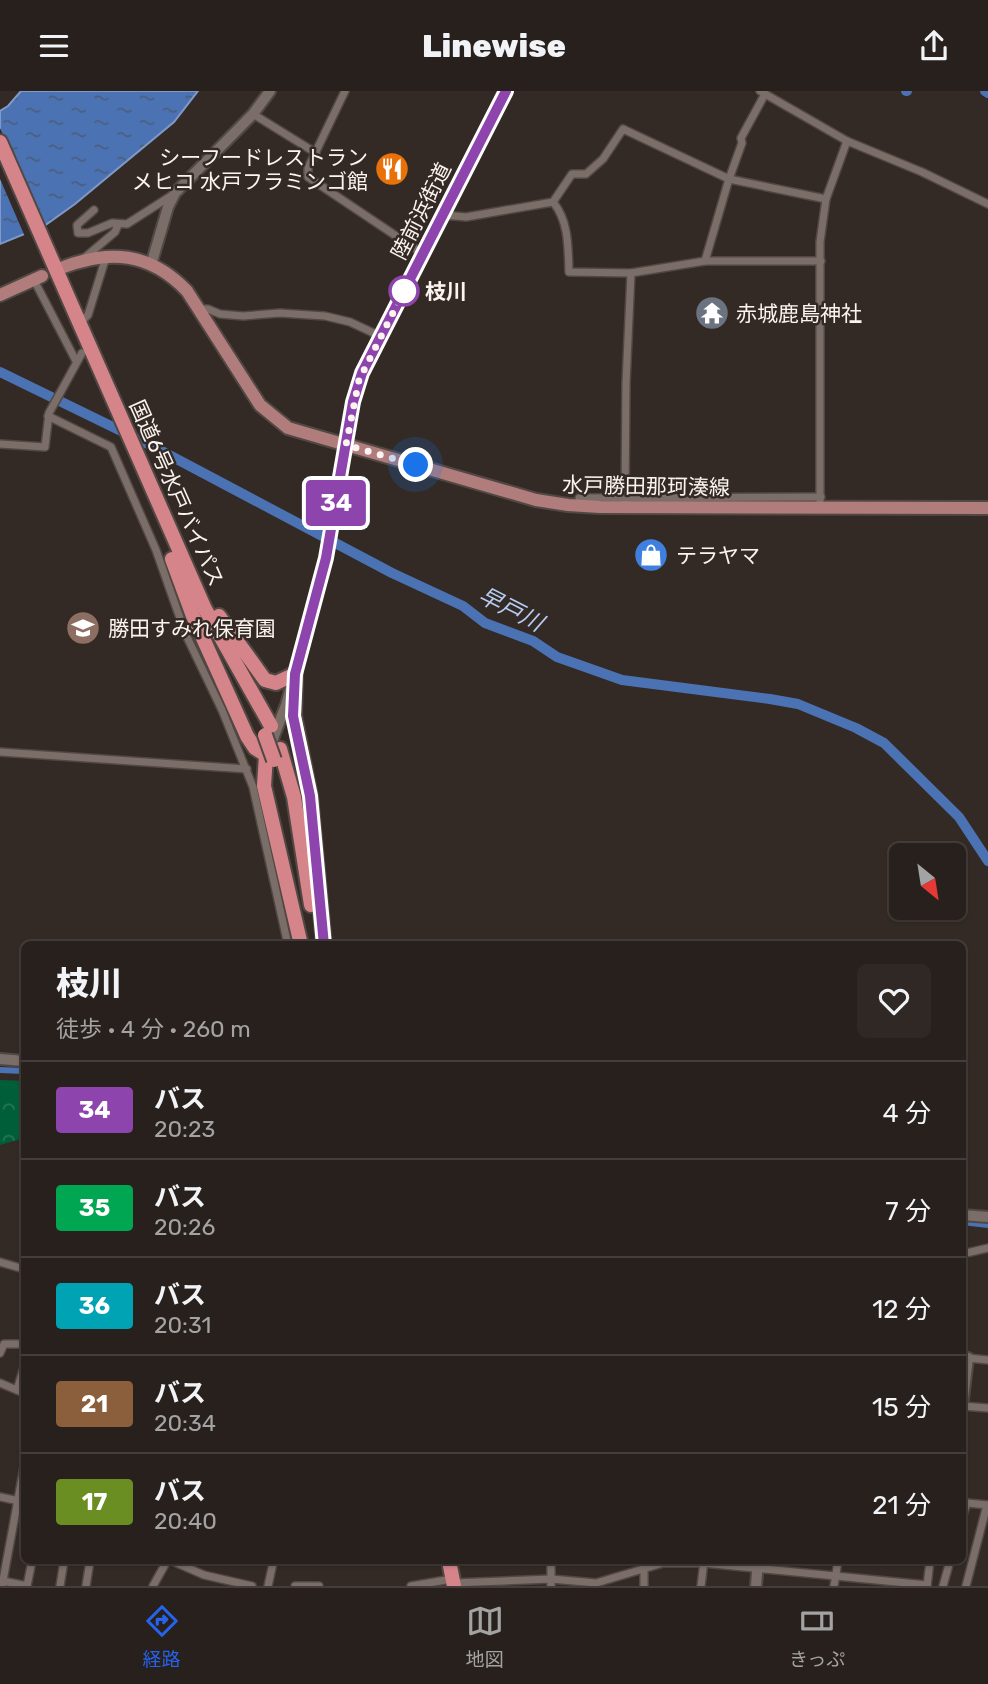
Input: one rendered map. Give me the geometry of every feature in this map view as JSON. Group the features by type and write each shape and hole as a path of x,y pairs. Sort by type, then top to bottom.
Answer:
{"highway":[{"name":"国道6号水戸バイパス","path":"0,142 45,257 79,357 110,406"},
{"name":"国道6号水戸バイパス","path":"0,163 79,324 110,406 178,560 198,615 268,730 269,753 288,814 307,941"},
{"path":"178,560 265,680 276,684 295,674"},
{"path":"178,560 193,616 247,736 269,753 258,787 300,941"},
{"path":"295,674 293,716 310,796 324,941"},
{"name":"国道6号水戸バイパス","path":"269,753 297,812 317,941"},
{"path":"450,1564 453,1582"}],"main road":[{"path":"151,265 168,207 175,193 253,114 270,91"},
{"name":"陸前浜街道","path":"269,753 295,674 326,555 356,388 506,91"},
{"name":"水戸勝田那珂湊線","path":"61,268 83,259 123,256 151,265 178,282 199,309 251,393 266,412 297,432 536,500 568,505 626,502 820,502 988,508"},
{"path":"0,295 38,278"},
{"path":"0,1059 21,1061"},
{"path":"966,1215 988,1217"},
{"path":"757,1586 758,1565"}],"street":[{"path":"345,91 307,173 311,180 423,254"},
{"path":"705,261 742,143 741,138 762,92 846,141 922,172 988,204"},
{"path":"253,114 316,153"},
{"path":"443,215 466,217 553,202 572,174 586,174 603,159 623,129 729,179 826,199"},
{"path":"820,502 822,225 826,199 846,141"},
{"path":"94,210 77,225 78,233 88,233 112,223 127,224 175,193"},
{"path":"553,202 564,220 569,272 631,273 705,261 821,261"},
{"path":"83,259 115,232 118,225"},
{"path":"79,324 88,315 107,256"},
{"path":"579,498 626,502 626,383 631,273"},
{"path":"0,444 45,447 49,415 79,357 38,278"},
{"path":"199,309 243,316 280,313 325,316 350,322 380,336"},
{"path":"49,415 111,447 156,550 186,635 247,769 258,787 287,941"},
{"path":"0,752 247,769"},
{"path":"241,755 269,753"},
{"path":"966,1253 988,1248"},
{"path":"0,1262 21,1268"},
{"path":"0,1353 4,1344 21,1344"},
{"path":"966,1357 988,1360"},
{"path":"0,1383 21,1391"},
{"path":"966,1407 988,1408"},
{"path":"0,1497 21,1501"},
{"path":"966,1504 987,1505 966,1586"},
{"path":"21,1505 3,1584 27,1586 31,1564"},
{"path":"60,1586 64,1564"},
{"path":"86,1586 90,1564"},
{"path":"153,1586 168,1564"},
{"path":"177,1564 204,1576 252,1586"},
{"path":"268,1586 273,1564"},
{"path":"551,1564 551,1582"},
{"path":"411,1586 453,1582 596,1583 644,1564 644,1586"},
{"path":"701,1586 703,1564"},
{"path":"740,1564 927,1585 930,1564"},
{"path":"835,1586 838,1564"},
{"path":"943,1586 949,1564"},
{"path":"295,1586 319,1586"}],"green space":[{"path":"0,1080 21,1081 21,1139 0,1145"}],"water":[{"path":"21,91 198,91 174,122 75,204 44,226 0,244 0,111"}],"pier":[{"path":"0,128 44,230 26,239 0,179"}],"waterway":[{"name":"早戸川","path":"0,372 154,447 392,573 463,606 485,623 533,641 557,657 622,680 798,704 856,728 884,743 959,817 988,861"},
{"path":"0,1070 21,1071"},
{"path":"966,1222 988,1225"}],"bus line":[{"name":"34","path":"324,941 314,824 293,716 295,674 326,555 356,388 506,91"}],"place":[{"name":"シーフードレストラン メヒコ 水戸フラミンゴ館","path":"392,169"},
{"name":"枝川","path":"404,291"},
{"name":"赤城鹿島神社","path":"712,313"},
{"name":"テラヤマ","path":"651,555"},
{"name":"勝田すみれ保育園","path":"83,628"}],"route":[{"path":"404,291 359,380 346,445 416,465"}]}
